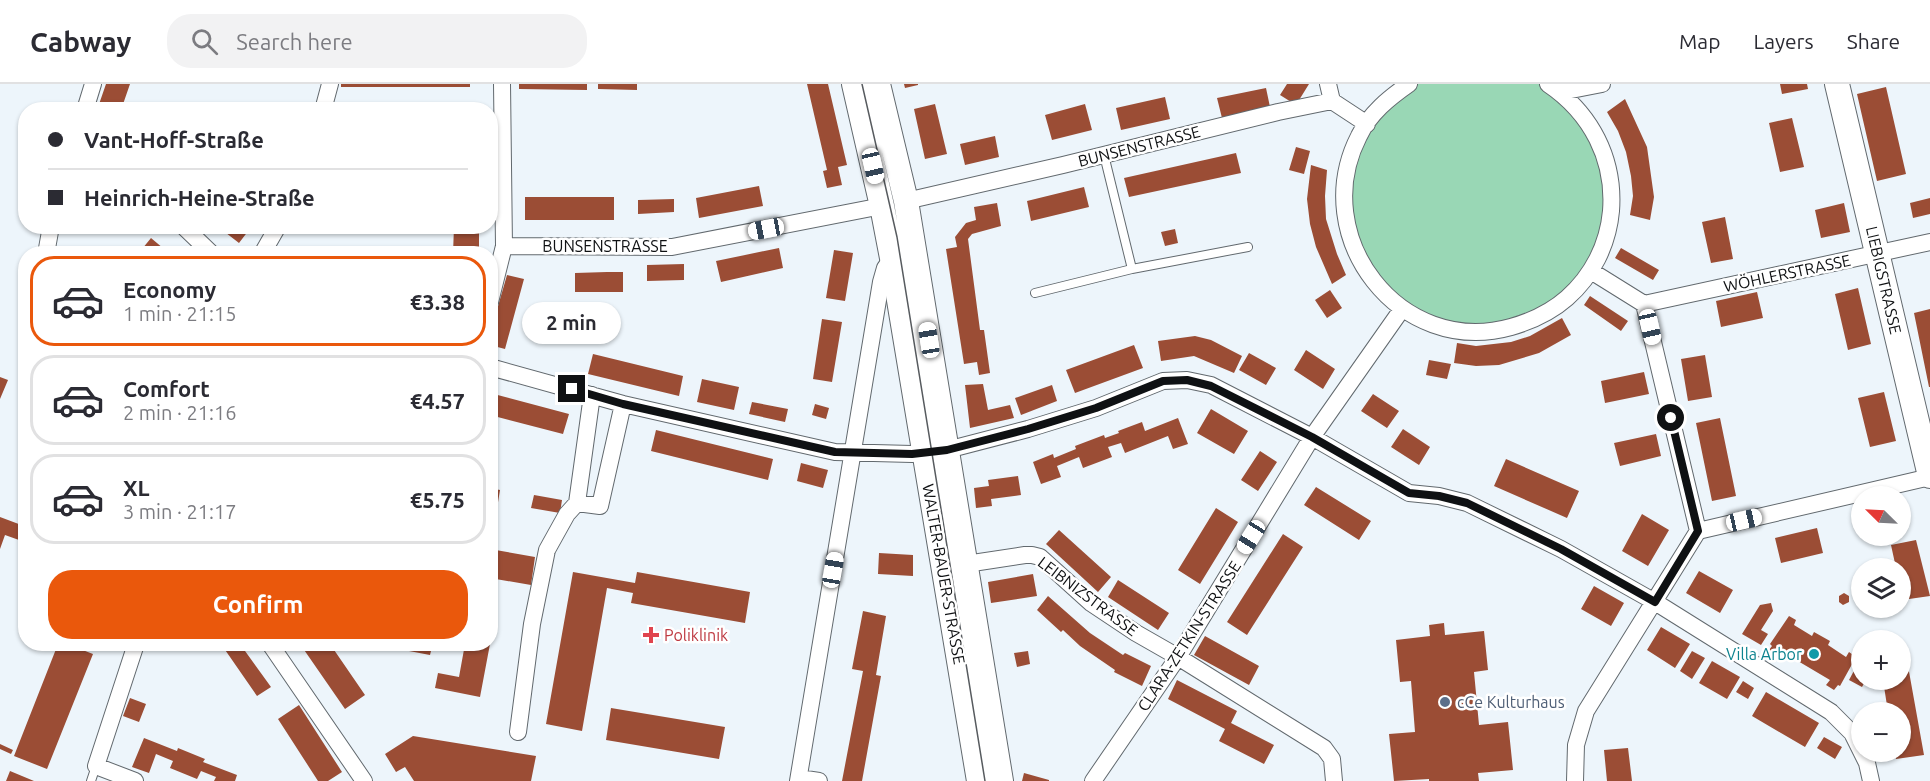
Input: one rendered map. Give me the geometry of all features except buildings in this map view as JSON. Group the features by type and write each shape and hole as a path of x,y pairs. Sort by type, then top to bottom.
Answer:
{"street":[{"path":"87,102 93,84"},
{"path":"325,102 330,84"},
{"path":"498,270 504,246 502,84"},
{"name":"WALTER-BAUER-STRASSE","path":"854,84 935,451 966,564 1001,781"},
{"name":"WALTER-BAUER-STRASSE","path":"878,84 906,201 935,451 978,781"},
{"path":"1328,84 1332,101 1366,124"},
{"path":"1409,84 1386,101 1366,124 1350,158 1344,193 1345,215 1350,239 1363,267 1378,288 1402,309 1437,326 1463,332 1496,332 1531,322 1556,307 1577,289 1591,271 1604,245 1610,223 1612,196 1609,168 1600,143 1582,113 1554,88"},
{"path":"1554,88 1602,84"},
{"name":"LIEBIGSTRASSE","path":"1837,84 1930,477"},
{"name":"BUNSENSTRASSE","path":"906,201 1332,101"},
{"name":"BUNSENSTRASSE","path":"504,246 672,247 882,206"},
{"path":"191,234 204,246"},
{"name":"WÖHLERSTRASSE","path":"1644,304 1930,243"},
{"path":"819,781 798,779 881,282 885,268 892,258"},
{"path":"1575,781 1576,745 1586,711 1698,531 1644,304 1591,271"},
{"name":"CLARA-ZETKIN-STRASSE","path":"1093,781 1178,657 1312,437 1402,309"},
{"path":"498,369 623,404 835,452 853,454 935,451 1028,429 1096,408 1163,381 1187,380 1211,386 1312,437 1409,493 1439,496 1467,503 1561,549 1655,602 1831,712 1852,733 1867,763 1871,781"},
{"path":"518,732 532,624 547,550 567,514 577,504 592,395"},
{"path":"577,504 600,506 623,404"},
{"path":"1698,531 1930,477"},
{"name":"LEIBNIZSTRASSE","path":"966,564 1025,555 1040,557 1091,603 1324,748 1332,759 1334,781"},
{"path":"134,651 94,774 135,781"},
{"path":"275,651 364,781"}],"lane":[{"path":"1104,155 1132,269"},
{"path":"1035,293 1132,269 1248,247"}],"green space":[{"path":"1409,84 1548,84 1601,143 1610,223 1577,289 1496,331 1406,311 1349,236 1350,158 1359,135"}],"tram line":[{"path":"862,84 897,237 985,781"}],"place":[{"name":"Poliklinik","path":"651,635"},
{"name":"Villa Arbor","path":"1814,654"},
{"name":"cCe Kulturhaus","path":"1445,702"}],"route":[{"path":"572,389 623,404 835,452 912,454 947,450 1028,429 1096,408 1163,381 1187,380 1211,386 1312,437 1409,493 1439,496 1467,503 1561,549 1655,602 1698,531 1671,418"}]}
